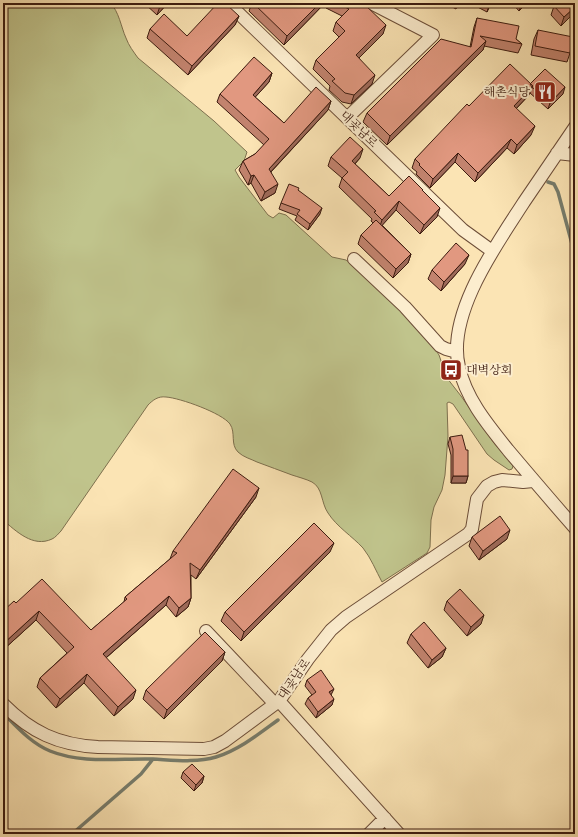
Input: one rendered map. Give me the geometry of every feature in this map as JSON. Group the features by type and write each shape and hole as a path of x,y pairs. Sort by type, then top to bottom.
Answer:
{"street":[{"name":"대곶남로","path":"228,3 463,230 492,251"},
{"path":"348,118 433,35 371,3"},
{"path":"575,127 492,251 466,306 459,331 457,352 459,367 471,399 485,420 533,481 575,528"},
{"path":"557,153 575,155"},
{"path":"354,259 405,306 440,346 457,352"},
{"name":"대곶남로","path":"3,704 26,725 36,731 64,742 80,746 204,749 214,747 225,741 277,702 330,630 346,617 468,534 472,529 477,499 487,486 502,480 523,482 533,481"},
{"path":"206,631 277,702 399,834"},
{"path":"368,834 385,818"}],"green space":[{"path":"3,3 110,3 118,15 128,44 138,58 214,121 247,152 244,161 235,170 268,215 273,218 279,213 286,215 332,257 346,260 369,278 429,340 439,355 447,378 494,443 513,466 512,469 509,470 487,454 453,404 449,402 447,403 448,436 445,475 442,490 434,507 431,520 430,547 427,553 382,582 363,548 336,523 328,513 316,485 312,482 242,455 234,446 232,427 226,420 219,415 200,407 181,400 166,397 156,399 148,405 61,531 54,538 45,541 32,540 19,533 3,520"}],"building":[{"path":"218,3 225,3 239,16 192,66 150,29 164,14 187,36"},
{"path":"253,3 320,3 287,36"},
{"path":"337,3 363,3 386,25 356,55 375,75 354,95 345,93 332,81 335,79 316,60 345,31 336,22 349,9"},
{"path":"557,3 575,3 575,7 564,17 554,6"},
{"path":"477,18 519,26 516,39 522,44 480,36 486,41 390,136 367,113 441,39 471,47"},
{"path":"538,30 573,37 570,53 535,46"},
{"path":"254,57 272,73 253,95 284,123 316,87 331,101 269,169 278,184 265,192 254,175 251,176 243,161 255,154 269,139 220,94"},
{"path":"510,64 533,86 514,106 535,126 517,145 511,139 478,173 458,153 433,179 415,159 467,104 469,106"},
{"name":"해촌식당","path":"545,69 565,87 550,103 530,84"},
{"path":"350,137 363,149 352,161 389,196 409,176 440,208 424,225 399,201 382,220 374,212 376,211 342,178 348,172 331,157"},
{"path":"289,184 299,188 298,190 322,208 310,224 297,214 300,210 281,203"},
{"path":"376,220 411,254 396,269 361,235"},
{"path":"456,243 469,255 444,282 432,270"},
{"path":"462,435 466,450 468,450 468,476 453,476 453,449 450,437"},
{"path":"233,469 259,488 200,570 190,563 191,598 179,608 169,596 103,654 136,690 118,707 87,674 60,699 40,678 74,647 39,611 3,644 3,611 14,601 16,603 42,579 91,630 127,599 125,597 177,553 173,551"},
{"path":"500,516 510,530 483,551 472,537"},
{"path":"314,523 334,543 244,632 225,612"},
{"path":"460,589 484,615 471,627 447,601"},
{"path":"424,622 446,648 432,660 411,634"},
{"path":"205,632 225,652 167,710 146,690"},
{"path":"321,670 334,689 329,692 334,699 318,712 308,698 316,692 307,680"},
{"path":"192,764 204,776 196,785 183,772"}],"waterway":[{"path":"548,182 554,184 558,192 575,255"},
{"path":"3,713 19,730 43,748 75,758 101,760 153,759 184,761 208,759 225,754 241,746 278,720"},
{"path":"72,834 141,774 153,759"}],"place":[{"name":"해촌식당","path":"545,92"},
{"name":"대벽상회","path":"451,370"}]}
